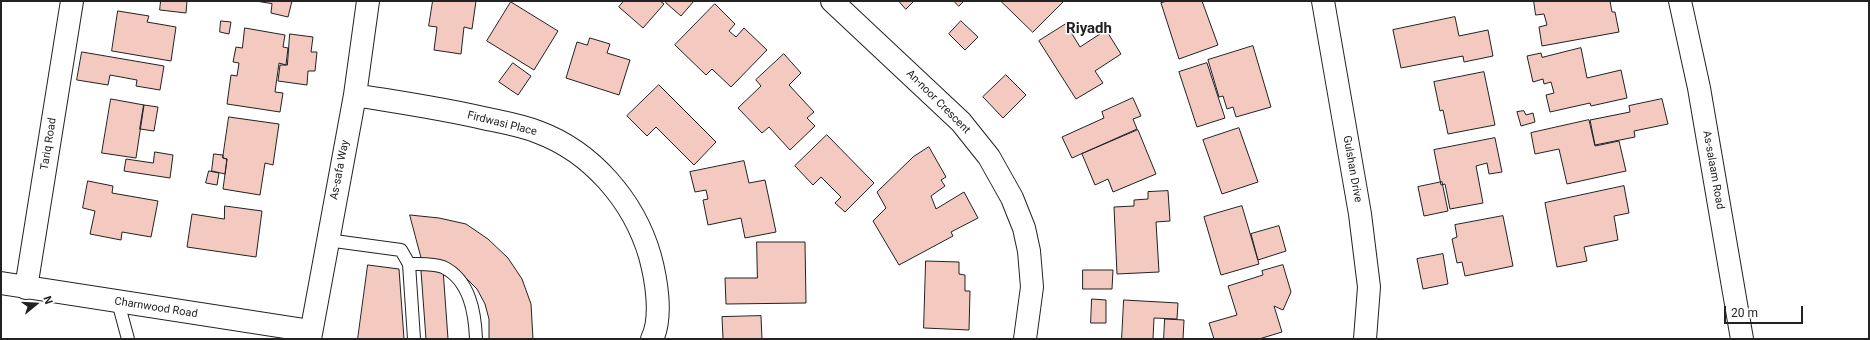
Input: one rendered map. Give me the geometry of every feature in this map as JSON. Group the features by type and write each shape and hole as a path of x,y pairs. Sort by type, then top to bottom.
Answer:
{"street":[{"name":"Tariq Road","path":"26,288 72,1"},
{"name":"As-safa Way","path":"311,335 327,240 355,95 368,1"},
{"name":"An-noor Crescent","path":"832,1 961,122 993,164 1012,198 1024,228 1029,250 1032,287 1025,339"},
{"name":"Gulshan Drive","path":"1322,1 1360,214 1369,287 1365,339"},
{"name":"As-salaam Road","path":"1680,1 1699,88 1742,339"},
{"name":"Firdwasi Place","path":"355,95 455,112 539,132 563,144 584,159 604,176 622,197 646,242 653,267 657,293 657,318 652,339"},
{"name":"Charnwood Road","path":"1,283 311,335"}],"lane":[{"path":"327,240 401,250 409,264 414,339"},
{"path":"409,264 442,266 460,281 469,295 475,317 476,339"},
{"path":"118,302 128,339"}],"building":[{"path":"161,1 187,1 186,13 160,10"},
{"path":"256,1 292,1 288,17 271,13 272,4"},
{"path":"433,1 476,1 472,29 464,27 461,54 434,50 437,27 429,26"},
{"path":"624,1 660,1 664,4 643,28 619,7"},
{"path":"667,1 694,1 681,16 666,3"},
{"path":"899,1 914,1 906,9"},
{"path":"954,1 964,1 959,6"},
{"path":"1001,1 1064,1 1033,32"},
{"path":"1168,1 1202,1 1218,45 1179,59 1161,3"},
{"path":"1534,1 1610,1 1612,12 1615,12 1619,32 1542,46 1539,27 1547,25 1544,14 1536,15"},
{"path":"511,2 558,31 534,70 487,41"},
{"path":"715,4 735,24 729,31 736,37 744,28 767,50 731,87 712,69 706,75 675,45"},
{"path":"118,11 149,16 147,22 176,27 171,61 112,51"},
{"path":"1455,17 1459,36 1488,30 1493,56 1464,62 1463,56 1401,68 1393,30"},
{"path":"221,21 231,22 229,34 220,32"},
{"path":"961,21 978,37 965,50 949,34"},
{"path":"1066,24 1080,47 1106,30 1121,54 1095,71 1103,83 1076,99 1039,41"},
{"path":"245,28 285,35 283,47 288,48 286,65 279,63 275,92 283,93 280,112 227,104 231,75 237,76 239,63 233,62 236,47 242,48"},
{"path":"290,34 313,37 311,52 317,52 315,71 308,71 307,85 278,81 280,65 287,65"},
{"path":"590,38 610,44 607,53 630,60 619,95 566,78 577,42 587,45"},
{"path":"1253,46 1271,107 1236,117 1233,107 1227,109 1223,96 1219,97 1208,60"},
{"path":"1581,48 1587,78 1621,70 1627,98 1591,106 1590,103 1550,112 1546,95 1554,93 1551,82 1544,84 1543,79 1533,82 1527,56 1541,53 1542,57"},
{"path":"82,52 164,66 160,90 136,86 137,80 110,75 108,85 77,80"},
{"path":"784,54 801,73 789,85 814,112 807,118 815,126 790,150 769,127 762,133 738,108 761,86 756,80"},
{"path":"513,63 531,76 518,95 499,82"},
{"path":"1207,63 1225,118 1197,127 1179,72"},
{"path":"1484,72 1495,125 1448,134 1443,110 1440,111 1434,82"},
{"path":"1006,75 1026,95 1003,118 983,97"},
{"path":"659,85 716,142 694,165 656,127 647,136 627,116"},
{"path":"1133,98 1141,116 1133,119 1137,129 1072,158 1062,137 1104,118 1102,112"},
{"path":"111,99 144,105 136,158 102,153"},
{"path":"1662,99 1668,124 1634,131 1635,137 1595,145 1590,120 1630,112 1629,106"},
{"path":"144,105 158,107 154,131 140,129"},
{"path":"1524,111 1526,115 1533,113 1535,122 1521,126 1517,112"},
{"path":"229,117 279,124 273,165 265,163 260,195 223,189 227,159 223,158"},
{"path":"1589,120 1595,146 1619,141 1626,171 1567,184 1559,149 1535,154 1531,133"},
{"path":"1239,128 1258,182 1222,194 1203,140"},
{"path":"1138,130 1156,174 1113,192 1108,179 1095,185 1082,154"},
{"path":"827,135 874,183 845,212 835,203 841,197 821,177 813,185 795,166"},
{"path":"1495,138 1502,172 1489,174 1487,163 1476,166 1483,203 1450,209 1445,184 1441,185 1434,150"},
{"path":"929,147 946,177 941,180 945,186 931,196 936,209 964,192 978,218 951,232 953,236 899,265 873,221 886,208 877,192 913,157"},
{"path":"155,152 173,155 170,178 124,171 126,159 153,163"},
{"path":"214,154 223,155 223,158 227,159 225,174 212,171"},
{"path":"744,161 749,183 765,180 776,232 745,238 741,218 708,225 703,200 708,199 706,190 695,192 690,172"},
{"path":"209,171 219,173 217,185 206,183"},
{"path":"88,181 113,186 112,193 158,201 151,237 122,232 121,240 90,234 95,211 83,208"},
{"path":"1442,182 1448,211 1424,216 1418,187"},
{"path":"1624,186 1629,213 1614,216 1618,240 1584,247 1587,261 1557,267 1545,203"},
{"path":"1168,191 1170,221 1156,222 1159,272 1117,274 1114,207 1134,206 1134,200 1148,199 1148,192"},
{"path":"225,206 262,211 256,257 187,247 192,214 224,219"},
{"path":"1242,206 1259,264 1221,275 1204,217"},
{"path":"410,215 439,218 466,224 488,239 508,258 522,279 531,304 533,339 489,339 489,319 485,304 477,289 465,277 439,262 422,260"},
{"path":"1503,216 1513,266 1465,276 1462,262 1457,263 1452,239 1457,237 1455,225"},
{"path":"1279,226 1286,251 1258,260 1251,234"},
{"path":"757,242 805,242 806,303 726,304 725,278 757,278"},
{"path":"1443,254 1448,284 1423,289 1417,259"},
{"path":"926,261 959,262 959,274 965,275 965,291 970,291 969,330 924,328"},
{"path":"368,265 399,269 404,339 358,339"},
{"path":"1283,265 1291,292 1283,310 1274,306 1282,332 1259,339 1214,339 1209,323 1237,315 1228,286 1263,275 1262,271"},
{"path":"443,269 448,339 426,339 421,271"},
{"path":"1083,270 1113,270 1112,289 1083,289"},
{"path":"1092,299 1106,300 1106,323 1091,323"},
{"path":"1124,300 1178,303 1177,319 1154,318 1153,339 1122,339"},
{"path":"761,316 762,339 723,339 722,317"},
{"path":"1165,319 1184,320 1183,339 1164,339"}],"district":[{"name":"Riyadh","path":"1089,29"}]}
